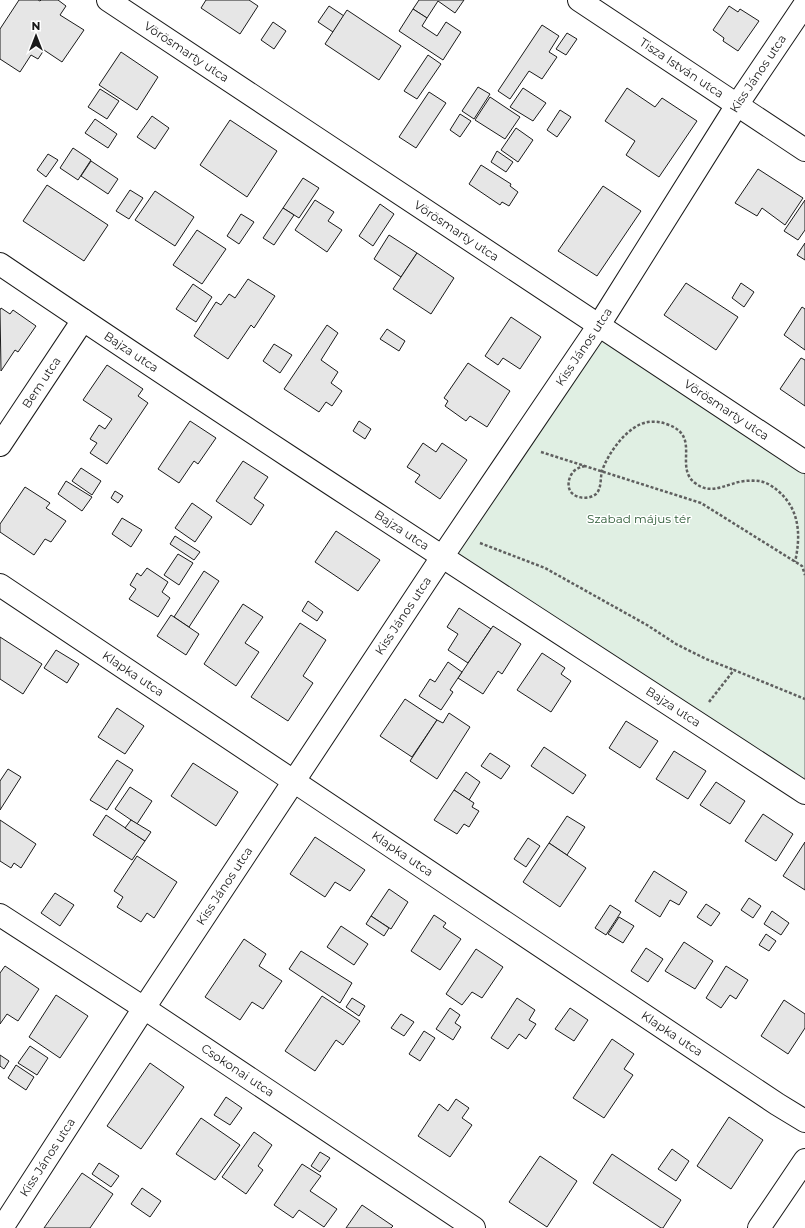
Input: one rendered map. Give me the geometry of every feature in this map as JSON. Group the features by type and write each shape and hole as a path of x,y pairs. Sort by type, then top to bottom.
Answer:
{"street":[{"name":"Vörösmarty utca","path":"108,0 805,462"},
{"name":"Tisza István utca","path":"579,0 805,150"},
{"name":"Kiss János utca","path":"2,1228 144,1008 457,534 599,325 737,104 805,4"},
{"name":"Bajza utca","path":"0,264 442,557 805,793"},
{"name":"Bem utca","path":"3,435 83,320"},
{"name":"Klapka utca","path":"0,585 777,1104 805,1121"},
{"name":"Csokonai utca","path":"0,915 144,1008 474,1228"},
{"path":"759,1228 805,1160"}],"path":[{"path":"585,466 575,470 571,474 568,482 569,490 576,496 590,498 599,490 602,471 615,448 628,432 644,423 656,422 674,426 681,432 684,438 687,457 686,468 688,474 693,482 700,487 716,489 737,483 759,481 773,486 782,494 790,504 799,530 799,546 796,562"},
{"path":"518,444 702,503 796,562 804,565 805,575"},
{"path":"457,534 545,568 647,625 676,644 706,659 805,699"},
{"path":"694,722 734,670"}],"green space":[{"name":"Szabad május tér","path":"599,325 805,462 805,786 442,557"}],"building":[{"path":"19,0 58,0 66,6 60,15 84,30 62,62 44,50 38,59 31,55 20,72 0,59 0,29"},
{"path":"206,0 249,0 258,6 240,34 201,8"},
{"path":"419,0 464,0 455,13 438,1 427,18 413,9"},
{"path":"329,6 344,16 333,32 318,22"},
{"path":"729,6 738,12 740,9 759,21 738,51 723,41 724,38 713,30"},
{"path":"413,9 427,18 422,26 437,36 446,22 461,32 443,60 399,31"},
{"path":"347,10 401,46 379,80 325,44"},
{"path":"273,22 286,31 274,49 261,40"},
{"path":"542,25 559,36 549,52 557,57 542,79 529,71 510,99 498,91"},
{"path":"567,33 577,39 566,55 556,49"},
{"path":"121,52 158,77 137,110 99,85"},
{"path":"428,55 441,64 417,99 404,91"},
{"path":"478,87 490,94 474,119 462,111"},
{"path":"523,88 546,103 533,121 510,107"},
{"path":"627,88 655,107 662,98 697,121 659,177 626,155 635,141 605,121"},
{"path":"100,89 119,101 107,119 88,107"},
{"path":"429,92 446,103 416,148 399,137"},
{"path":"490,97 520,117 505,139 475,120"},
{"path":"560,110 571,117 557,137 547,130"},
{"path":"460,114 471,121 460,137 450,130"},
{"path":"152,116 169,128 155,149 137,137"},
{"path":"95,119 117,134 108,148 85,133"},
{"path":"230,120 277,151 247,197 200,165"},
{"path":"516,128 533,140 518,162 501,150"},
{"path":"73,148 91,160 78,180 60,168"},
{"path":"497,151 513,162 506,172 491,162"},
{"path":"48,154 58,160 46,177 37,170"},
{"path":"91,161 118,179 108,194 81,176"},
{"path":"481,165 511,184 510,186 518,192 509,206 502,202 500,205 469,184"},
{"path":"758,169 803,198 785,225 762,208 757,216 735,203"},
{"path":"303,178 319,188 299,218 283,208"},
{"path":"47,185 108,225 84,261 23,221"},
{"path":"603,186 641,211 597,276 558,251"},
{"path":"130,190 143,198 129,219 116,211"},
{"path":"155,191 194,217 175,246 135,220"},
{"path":"315,200 334,212 328,221 342,230 327,252 295,230"},
{"path":"805,200 805,230 798,240 784,231"},
{"path":"380,204 394,214 373,246 359,236"},
{"path":"283,208 294,215 274,245 263,238"},
{"path":"241,214 254,222 239,244 227,236"},
{"path":"197,230 226,249 202,284 173,265"},
{"path":"389,235 417,253 401,277 374,259"},
{"path":"805,243 805,260 797,255"},
{"path":"417,253 454,278 431,314 393,289"},
{"path":"248,279 275,296 254,328 251,325 228,359 194,336 216,302 221,305 229,294 235,298"},
{"path":"686,283 738,317 716,350 664,315"},
{"path":"741,283 754,292 744,307 732,298"},
{"path":"193,284 212,297 196,322 176,309"},
{"path":"802,307 805,309 805,350 784,335"},
{"path":"1,308 10,314 13,310 36,326 18,352 15,350 1,371 0,310"},
{"path":"511,317 541,337 520,369 503,358 498,365 485,356"},
{"path":"327,325 338,333 321,360 338,372 331,383 342,391 332,406 326,402 319,412 284,389"},
{"path":"387,329 405,341 399,351 380,339"},
{"path":"274,344 292,355 280,373 263,361"},
{"path":"801,358 805,360 805,406 780,389"},
{"path":"468,363 510,391 487,427 470,416 466,421 445,406 448,401 444,398"},
{"path":"107,365 143,389 138,396 148,403 107,464 90,453 97,443 90,439 99,425 105,429 112,419 83,400"},
{"path":"190,421 216,438 198,464 194,461 179,483 158,469"},
{"path":"359,421 371,429 365,439 353,431"},
{"path":"423,443 436,452 442,443 467,460 440,499 415,482 420,475 407,467"},
{"path":"243,461 268,477 254,498 264,505 251,525 216,501"},
{"path":"81,468 101,481 92,495 72,481"},
{"path":"66,481 92,497 82,511 58,494"},
{"path":"25,487 50,503 46,508 66,521 51,542 45,539 34,555 0,532 0,524"},
{"path":"115,491 123,496 118,503 111,498"},
{"path":"192,503 212,517 195,542 175,528"},
{"path":"122,518 142,530 131,547 112,534"},
{"path":"336,531 380,560 358,591 315,562"},
{"path":"175,536 200,552 194,560 170,544"},
{"path":"178,554 193,563 179,585 164,575"},
{"path":"147,568 168,582 162,592 170,598 158,617 129,599 136,589 130,585 137,573 141,576"},
{"path":"204,571 219,581 189,627 174,617"},
{"path":"308,601 323,612 317,621 302,611"},
{"path":"243,604 263,617 245,643 259,652 236,686 204,664"},
{"path":"459,608 491,629 468,663 448,650 458,634 447,627"},
{"path":"171,615 199,634 186,655 157,636"},
{"path":"300,623 326,640 303,676 313,683 288,721 251,697"},
{"path":"493,626 521,644 502,674 498,671 483,694 458,678"},
{"path":"0,637 42,664 23,694 0,679"},
{"path":"56,650 79,664 67,683 44,668"},
{"path":"542,653 565,668 561,674 571,681 551,712 517,690"},
{"path":"448,662 462,672 450,690 453,692 441,710 419,696 430,679 435,682"},
{"path":"405,699 437,720 412,757 380,736"},
{"path":"117,708 144,726 125,754 98,737"},
{"path":"449,713 470,727 437,779 410,761 437,720 443,723"},
{"path":"626,721 658,741 640,768 609,748"},
{"path":"544,747 586,775 573,794 531,766"},
{"path":"674,751 706,771 688,799 656,779"},
{"path":"490,753 510,766 501,779 481,766"},
{"path":"117,760 133,770 107,810 90,800"},
{"path":"193,763 238,792 216,826 171,796"},
{"path":"8,769 21,777 0,810 0,781"},
{"path":"466,772 480,782 469,800 454,790"},
{"path":"716,782 745,801 730,824 700,805"},
{"path":"130,787 152,801 137,824 115,809"},
{"path":"454,790 474,803 472,807 479,811 469,827 464,824 457,834 434,820"},
{"path":"763,814 793,834 776,861 745,841"},
{"path":"106,815 145,841 132,860 93,835"},
{"path":"567,816 585,827 567,855 549,843"},
{"path":"0,820 36,844 21,868 14,863 11,868 0,861"},
{"path":"131,820 151,832 145,841 125,828"},
{"path":"315,837 365,870 350,891 335,882 325,897 290,874"},
{"path":"528,838 540,846 526,867 514,859"},
{"path":"805,842 805,890 783,876"},
{"path":"549,843 586,868 560,907 523,882"},
{"path":"137,856 177,882 154,918 147,913 141,922 117,907 123,897 114,891"},
{"path":"654,871 687,892 679,905 670,900 660,917 635,901"},
{"path":"389,889 408,902 391,929 371,916"},
{"path":"55,893 74,905 60,926 41,913"},
{"path":"749,898 761,906 753,918 741,910"},
{"path":"706,904 720,913 711,926 697,917"},
{"path":"610,905 621,912 606,935 595,928"},
{"path":"772,911 789,923 781,935 764,924"},
{"path":"434,915 446,923 443,927 461,939 440,970 411,951"},
{"path":"371,916 389,928 384,936 366,924"},
{"path":"619,917 634,926 623,943 608,934"},
{"path":"341,926 368,944 354,965 327,947"},
{"path":"766,934 776,941 769,951 759,945"},
{"path":"244,939 266,954 259,966 282,981 263,1009 252,1002 240,1020 205,997"},
{"path":"684,942 713,961 695,989 665,971"},
{"path":"646,948 663,959 648,982 631,971"},
{"path":"476,949 503,967 482,998 472,992 462,1005 446,994"},
{"path":"301,951 352,983 340,1003 289,969"},
{"path":"5,966 39,989 18,1021 7,1014 0,1024 0,973"},
{"path":"726,966 748,980 736,999 730,995 721,1008 706,998"},
{"path":"56,995 88,1016 60,1058 29,1037"},
{"path":"322,996 360,1021 343,1045 336,1040 315,1071 285,1051"},
{"path":"352,998 365,1006 359,1016 346,1007"},
{"path":"517,998 535,1010 529,1020 536,1024 526,1039 519,1034 508,1049 491,1038"},
{"path":"784,1000 805,1014 805,1028 788,1054 761,1036"},
{"path":"450,1008 460,1015 455,1023 461,1027 453,1040 436,1029"},
{"path":"570,1008 588,1020 574,1041 555,1029"},
{"path":"401,1014 414,1022 404,1036 391,1028"},
{"path":"424,1031 435,1038 420,1061 409,1054"},
{"path":"612,1039 634,1054 624,1069 633,1075 604,1118 573,1098"},
{"path":"30,1046 48,1058 37,1075 18,1063"},
{"path":"0,1055 9,1061 4,1069 0,1066"},
{"path":"150,1063 184,1087 141,1149 107,1126"},
{"path":"16,1065 34,1077 26,1090 8,1078"},
{"path":"226,1097 242,1108 230,1125 214,1115"},
{"path":"456,1099 469,1108 462,1118 472,1125 450,1157 418,1136 439,1104 448,1111"},
{"path":"729,1117 763,1140 731,1189 697,1166"},
{"path":"201,1118 240,1145 215,1180 176,1154"},
{"path":"254,1132 272,1145 258,1166 263,1170 246,1194 222,1177"},
{"path":"672,1149 689,1161 676,1181 658,1169"},
{"path":"320,1152 330,1158 320,1172 311,1166"},
{"path":"612,1154 681,1200 663,1228 593,1183"},
{"path":"540,1156 577,1181 547,1227 509,1202"},
{"path":"99,1163 119,1176 111,1187 92,1174"},
{"path":"302,1164 321,1176 310,1191 337,1209 324,1227 299,1210 293,1218 274,1205"},
{"path":"82,1173 113,1194 90,1228 44,1228"},
{"path":"142,1188 161,1201 150,1217 131,1204"},
{"path":"362,1205 393,1226 391,1228 346,1228"}]}
